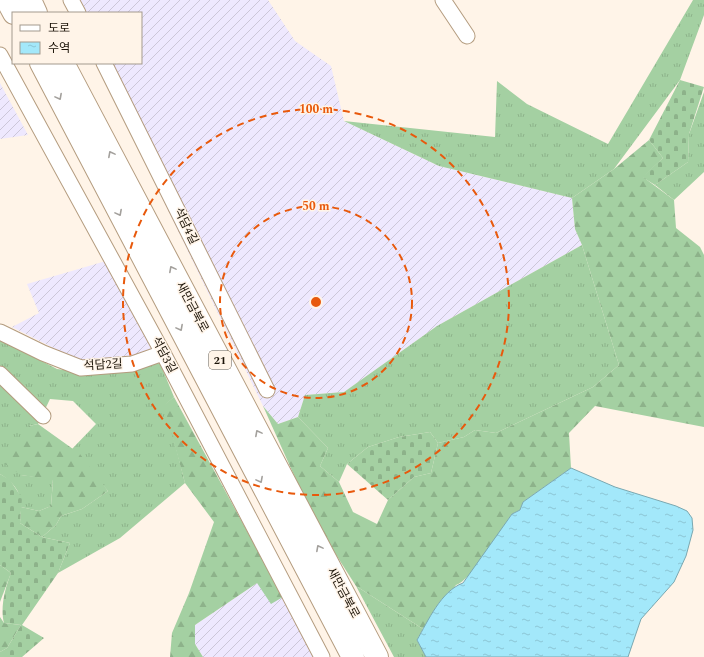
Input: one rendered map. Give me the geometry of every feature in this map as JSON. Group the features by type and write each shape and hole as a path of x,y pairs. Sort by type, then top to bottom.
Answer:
{"highway":[{"path":"7,0 13,12"},
{"path":"30,0 36,12"},
{"name":"새만금북로","path":"41,64 353,657"},
{"name":"새만금북로","path":"64,64 376,657"}],"street":[{"path":"72,0 78,12"},
{"path":"443,0 467,36"},
{"name":"석담3길","path":"0,54 163,353 322,657"},
{"name":"석담4길","path":"104,64 267,390"},
{"name":"석담2길","path":"0,332 44,353 81,368 132,364 163,353"},
{"path":"0,374 43,416"}],"shaded area":[{"path":"72,0 268,0 295,41 331,66 344,121 439,166 572,198 575,229 582,245 437,326 344,392 305,395 298,417 278,424 263,406 133,138 100,64 142,64 142,12 78,12"},
{"path":"0,83 28,135 0,139"},
{"path":"106,261 154,350 142,357 81,362 12,327 39,313 27,284"},
{"path":"257,583 283,597 313,657 203,657 195,644 195,625"}],"green space":[{"path":"693,0 704,0 704,15 680,80 614,169 572,198 439,166 344,121 495,137 497,81 527,104 608,144"},
{"path":"680,80 704,87 689,134 688,162 655,185 642,177 663,158 649,140"},
{"path":"704,92 704,172 674,200 655,185 688,162 689,134"},
{"path":"649,140 663,158 643,177 674,200 676,228 700,247 704,255 704,427 595,406 569,433 571,468 523,502 520,510 512,514 478,565 463,581 456,585 423,629 356,586 315,522 263,406 278,424 298,417 328,448 320,466 339,482 353,512 377,524 388,500 414,477 431,473 438,443 464,437 475,430 496,433 593,387 619,365 582,245 575,229 572,198 614,169"},
{"path":"582,245 619,365 593,387 496,433 475,430 464,437 438,443 430,432 399,437 368,447 347,464 339,482 320,466 328,448 298,417 305,395 344,392 437,326"},
{"path":"0,339 57,369 96,374 160,363 174,397 165,405 185,483 120,538 58,573 70,543 42,537 56,525 61,516 82,509 108,491 72,449 96,424 73,401 50,399 38,424 29,426 21,475 53,479 51,506 39,511 21,507 18,492 8,480 0,474"},
{"path":"174,397 283,597 271,604 257,583 195,625 195,644 203,657 170,657 172,633 189,593 214,522 185,483 164,405"},
{"path":"38,424 80,454 108,491 82,509 61,516 56,525 42,537 20,523 21,507 39,511 51,506 53,480 21,475 5,464 29,426"},
{"path":"430,432 438,443 431,473 414,477 388,500 347,464 368,447 399,437"},
{"path":"0,474 10,480 22,498 20,523 42,537 70,543 58,573 22,625 44,638 22,657 0,657 0,652 7,648 21,625 4,623 3,617 4,598 11,573 0,565"},
{"path":"0,565 11,573 0,602"},
{"path":"356,586 423,629 417,640 426,657 394,657"},
{"path":"0,617 4,623 21,625 7,648 0,652"}],"water":[{"path":"571,468 615,487 676,506 687,511 692,518 693,530 686,556 674,582 641,619 628,657 426,657 417,640 436,607 448,593 463,583 512,514 520,510 523,502"}]}
